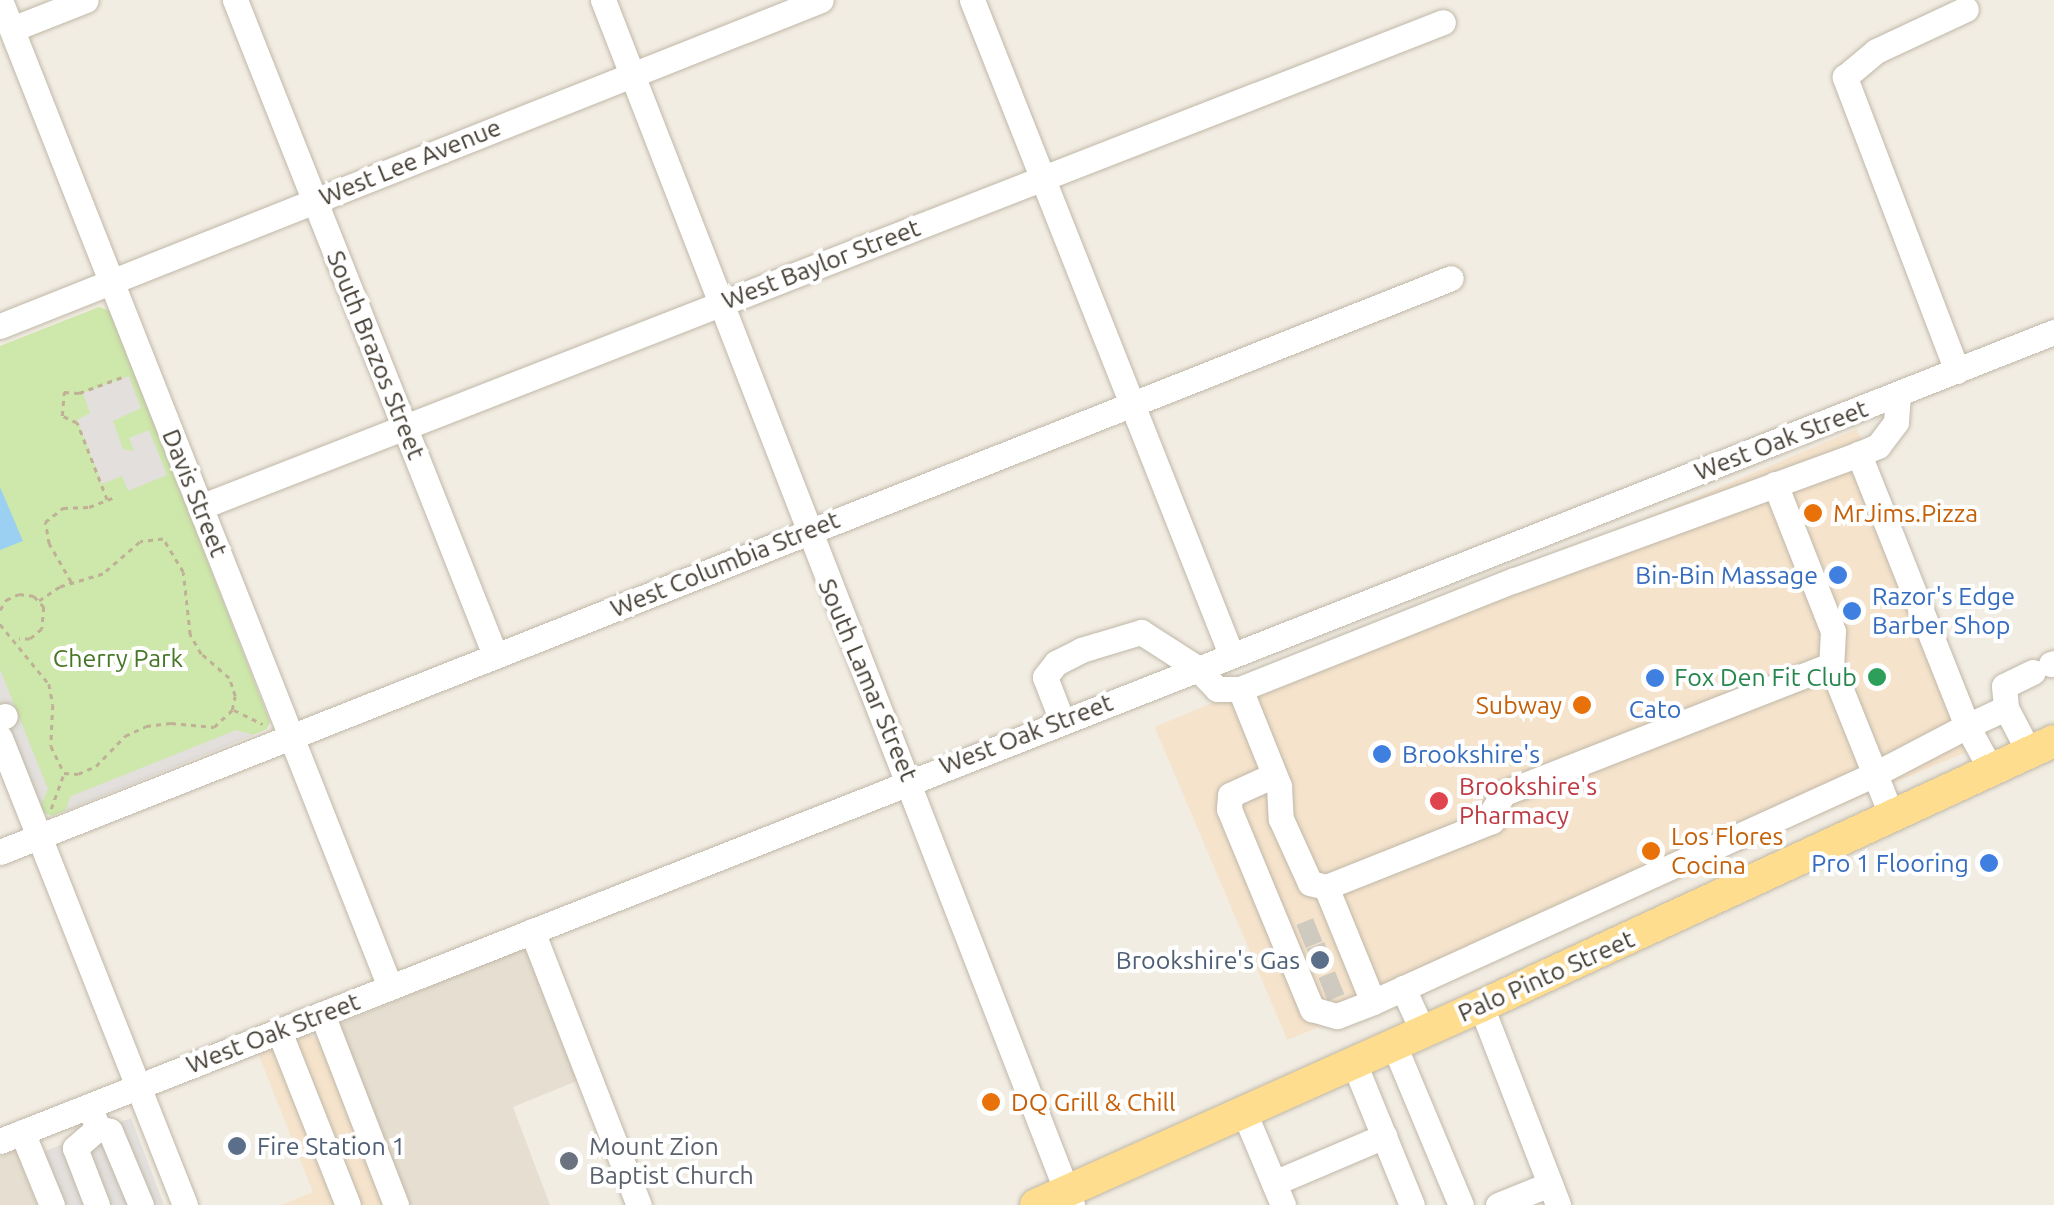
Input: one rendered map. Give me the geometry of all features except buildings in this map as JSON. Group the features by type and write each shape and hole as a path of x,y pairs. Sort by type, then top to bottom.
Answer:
{"main road":[{"name":"Palo Pinto Street","path":"1036,1205 1070,1198 1244,1112 1653,928 2041,747"}],"street":[{"path":"4,13 86,0"},
{"name":"South Brazos Street","path":"235,0 495,655"},
{"name":"South Lamar Street","path":"603,0 806,532 910,780 1070,1198"},
{"name":"West Lee Avenue","path":"0,326 821,0"},
{"path":"972,0 1045,176 1231,654"},
{"path":"1957,371 1845,77 1876,51 1966,8"},
{"name":"Davis Street","path":"4,13 200,507 280,731 390,987"},
{"name":"West Baylor Street","path":"200,507 1443,22"},
{"name":"West Columbia Street","path":"0,852 43,826 280,731 495,655 1452,278"},
{"name":"West Oak Street","path":"11,1136 93,1117 138,1086 2054,332"},
{"path":"1062,721 1045,677 1056,663 1081,650 1141,632 1197,668 1218,689 1240,688 1519,578 1878,446 1896,422 1898,394"},
{"path":"1859,454 1967,726 1991,770"},
{"path":"1710,468 1724,502"},
{"path":"1774,484 1832,631 1831,665 1892,817"},
{"path":"1506,547 1519,578"},
{"path":"1267,902 1492,820 1490,815 1504,793 1831,665"},
{"path":"2041,747 2006,708 2004,686 2046,667"},
{"path":"1240,688 1274,775 1281,818 1318,885 1316,944 1333,985 1372,1002"},
{"path":"1333,985 1312,1009 1333,1016 1372,1002 1875,774 2006,708"},
{"path":"2,724 180,1204"},
{"path":"1274,775 1230,795 1229,810 1267,902 1316,944 1333,985"},
{"path":"1632,886 1653,928"},
{"path":"532,931 639,1205"},
{"path":"1403,988 1408,1038 1462,1205"},
{"path":"1480,1006 1554,1195 1498,1205"},
{"path":"322,1014 396,1205"},
{"path":"279,1031 348,1205"},
{"path":"1354,1063 1412,1205"},
{"path":"1244,1112 1279,1194 1384,1136"},
{"path":"97,1205 75,1148 93,1117 110,1131 141,1205"},
{"path":"11,1136 52,1205"}],"path":[{"path":"107,500 76,423 62,416 64,392 78,393 128,374"},
{"path":"72,583 44,531 50,517 66,506 113,498"},
{"path":"39,601 72,583 103,574 140,542 163,539 183,572 190,635 201,654 229,678 234,696 232,710 214,727 171,723 133,730 96,766 78,774 64,772"},
{"path":"0,610 6,600 19,594 39,601 46,615 42,629 30,639 17,639"},
{"path":"0,624 17,639 53,693 51,746 64,772 43,826"},
{"path":"232,710 280,731"}],"shaded area":[{"path":"129,376 141,408 113,421 123,449 134,451 129,438 149,430 167,475 128,491 122,476 102,484 77,420 90,413 83,393"},
{"path":"1857,429 1990,742 1288,1040 1155,727"},
{"path":"0,669 48,789 40,807 0,704"},
{"path":"236,730 254,735 65,811 71,796"},
{"path":"521,949 527,952 577,1081 513,1107 550,1205 408,1205 340,1028 342,1023"},
{"path":"308,1034 320,1040 385,1205 281,1205 313,1192 258,1053"},
{"path":"131,1118 164,1205 42,1205 24,1159"},
{"path":"16,1150 37,1205 0,1205 0,1157"}],"green space":[{"name":"Cherry Park","path":"99,307 110,311 270,722 267,729 52,816 42,812 0,704 0,346"}],"water":[{"path":"0,487 23,541 0,550"}],"tunnel":[{"path":"1301,936 1318,929"},
{"path":"1311,960 1329,953"},
{"path":"1323,989 1340,982"}],"place":[{"name":"MrJims.Pizza","path":"1813,513"},
{"name":"Bin-Bin Massage","path":"1838,575"},
{"name":"Razor's Edge Barber Shop","path":"1852,611"},
{"name":"Fox Den Fit Club","path":"1877,677"},
{"name":"Cato","path":"1655,678"},
{"name":"Subway","path":"1582,705"},
{"name":"Brookshire's","path":"1382,754"},
{"name":"Brookshire's Pharmacy","path":"1439,801"},
{"name":"Los Flores Cocina","path":"1651,851"},
{"name":"Pro 1 Flooring","path":"1989,863"},
{"name":"Brookshire's Gas","path":"1320,960"},
{"name":"DQ Grill & Chill","path":"991,1102"},
{"name":"Fire Station 1","path":"237,1146"},
{"name":"Mount Zion Baptist Church","path":"569,1161"}]}
